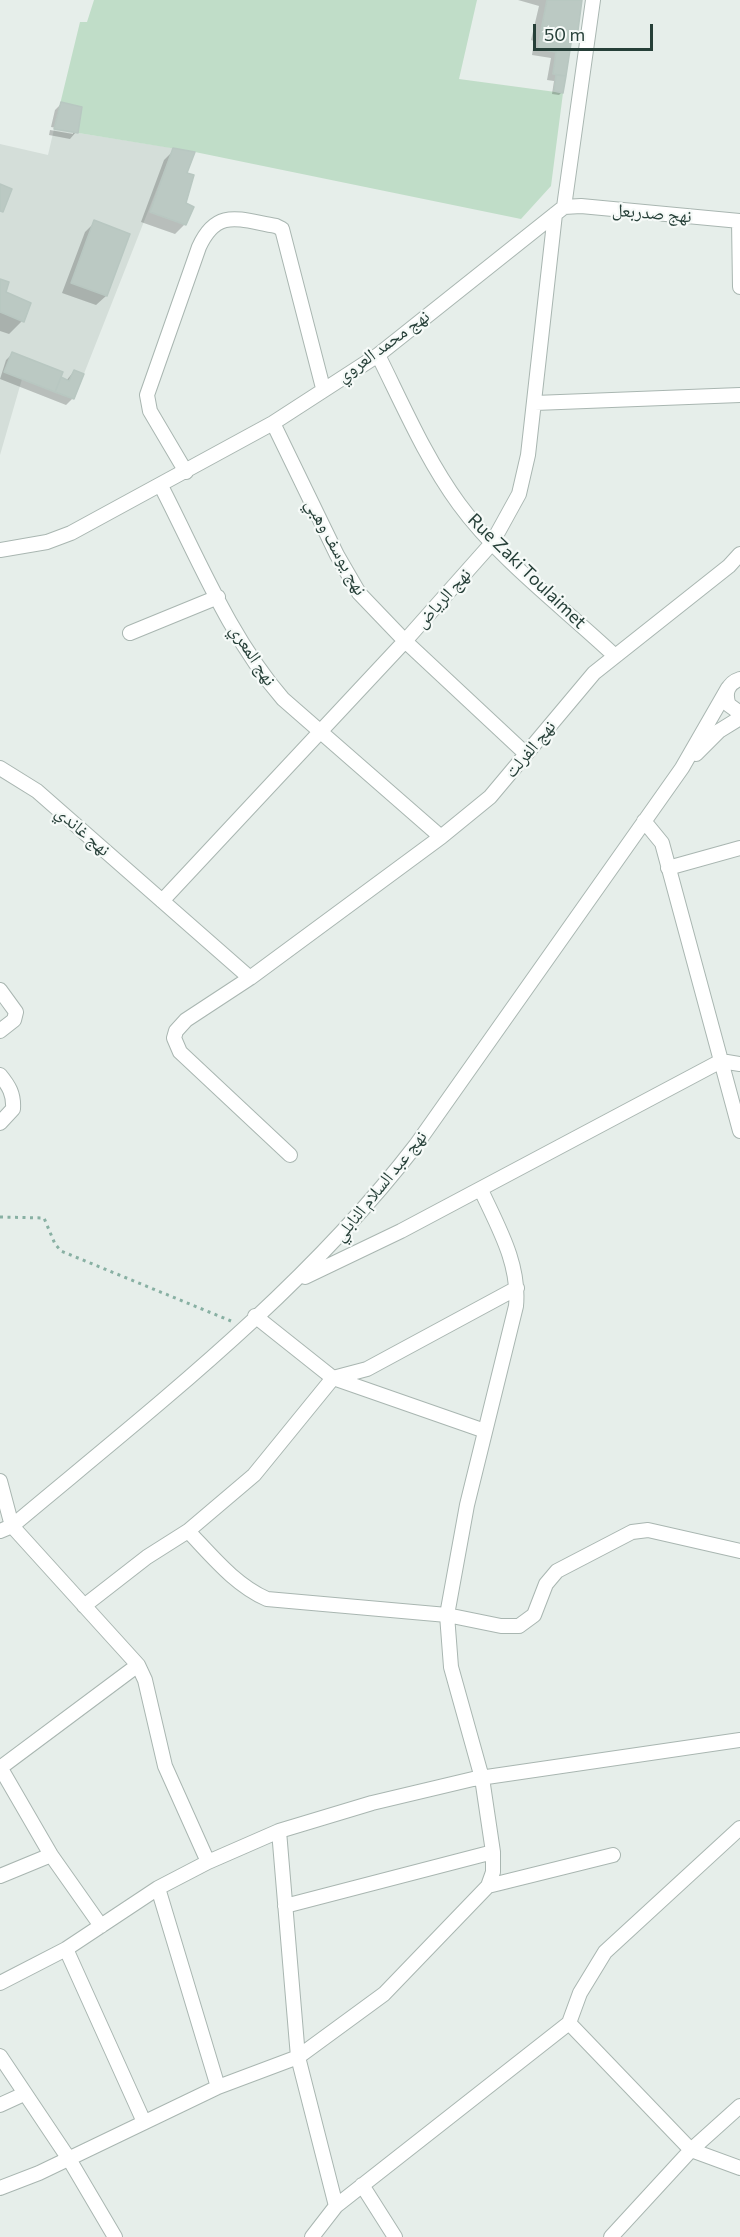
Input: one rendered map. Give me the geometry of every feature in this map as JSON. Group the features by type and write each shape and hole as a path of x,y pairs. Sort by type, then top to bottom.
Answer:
{"street":[{"path":"559,210 593,0"},
{"name":"نهج صدربعل","path":"559,210 740,221"},
{"name":"نهج محمد العروي","path":"0,550 47,542 72,534 273,423 323,388 378,355 559,210"},
{"name":"نهج الرياض","path":"162,901 405,641 492,543 519,494 535,403 559,210"},
{"path":"186,472 150,411 147,395 199,247 205,234 218,220 228,218 282,229 323,388"},
{"path":"740,221 740,287"},
{"name":"Rue Zaki Toulaimet","path":"378,355 442,479 492,543 614,655"},
{"path":"535,403 740,395"},
{"name":"نهج يوسف وهبي","path":"273,423 352,583 370,606 405,641 526,754"},
{"name":"نهج المعري","path":"161,486 218,597 263,676 283,699 441,837"},
{"name":"نهج الفرلت","path":"290,1155 186,1058 174,1042 176,1031 186,1020 250,978 441,837 490,797 594,673 729,566 740,554"},
{"path":"130,633 218,597"},
{"name":"نهج عبد السلام النابلي","path":"6,1529 244,1327 295,1282 343,1234 416,1145 682,768 740,670"},
{"path":"733,684 729,705 740,715"},
{"name":"نهج عبد السلام النابلي","path":"682,768 719,731 740,715"},
{"name":"نهج غاندي","path":"0,768 37,791 250,978"},
{"path":"644,821 662,843 740,1131"},
{"path":"668,868 740,848"},
{"path":"0,990 16,1012 14,1020 0,1031"},
{"path":"295,1282 402,1232 721,1061 740,1064"},
{"path":"0,1075 11,1089 14,1099 13,1108 0,1123"},
{"path":"0,2188 218,2087 298,2057 384,1994 488,1887 493,1872 493,1852 482,1778 451,1667 447,1615 467,1505 516,1306 518,1288 511,1257 481,1190"},
{"path":"84,1606 147,1557 188,1531 254,1475 333,1378 367,1369 448,1328 518,1288"},
{"path":"255,1316 333,1378 485,1431"},
{"path":"0,1481 6,1529 84,1606 138,1665 145,1680 165,1766 208,1862"},
{"path":"188,1531 224,1569 255,1594 267,1599 447,1615 501,1626 519,1626 534,1615 546,1584 557,1571 633,1532 648,1530 740,1551"},
{"path":"101,1926 51,1855 0,1768 138,1665"},
{"path":"0,1983 66,1949 158,1888 208,1862 279,1831 372,1803 482,1778 740,1740"},
{"path":"312,2237 336,2206 569,2023 580,1993 605,1952 740,1828"},
{"path":"279,1831 298,2057 336,2206"},
{"path":"285,1906 493,1852"},
{"path":"0,1876 51,1855"},
{"path":"488,1887 613,1855"},
{"path":"158,1888 218,2087"},
{"path":"66,1949 144,2122"},
{"path":"569,2023 691,2150 740,2168"},
{"path":"0,2056 69,2158 115,2237"},
{"path":"0,2105 24,2094"},
{"path":"611,2237 691,2150 740,2106"},
{"path":"362,2185 395,2237"}],"path":[{"path":"0,1217 44,1218 55,1244 61,1251 244,1327"}],"shaded area":[{"path":"54,129 173,148 74,399 22,379 0,455 0,144 48,155"}],"green space":[{"path":"94,0 477,0 459,79 563,93 551,186 521,219 195,152 54,129 80,22 87,22"}],"building":[{"path":"547,0 582,0 577,38 541,31"},
{"path":"541,31 572,37 566,76 553,74 556,52 538,49"},
{"path":"556,75 566,76 563,93 554,91"},
{"path":"61,102 82,107 78,133 54,129"},
{"path":"173,148 195,152 187,173 194,175 186,203 194,207 186,225 150,212"},
{"path":"0,184 12,189 3,212 0,211"},
{"path":"94,220 130,234 107,296 71,283"},
{"path":"0,279 9,282 6,292 31,303 24,322 0,312"},
{"path":"12,352 63,372 55,392 4,372"},
{"path":"74,370 84,374 74,399 55,392 61,377 69,381"}]}
